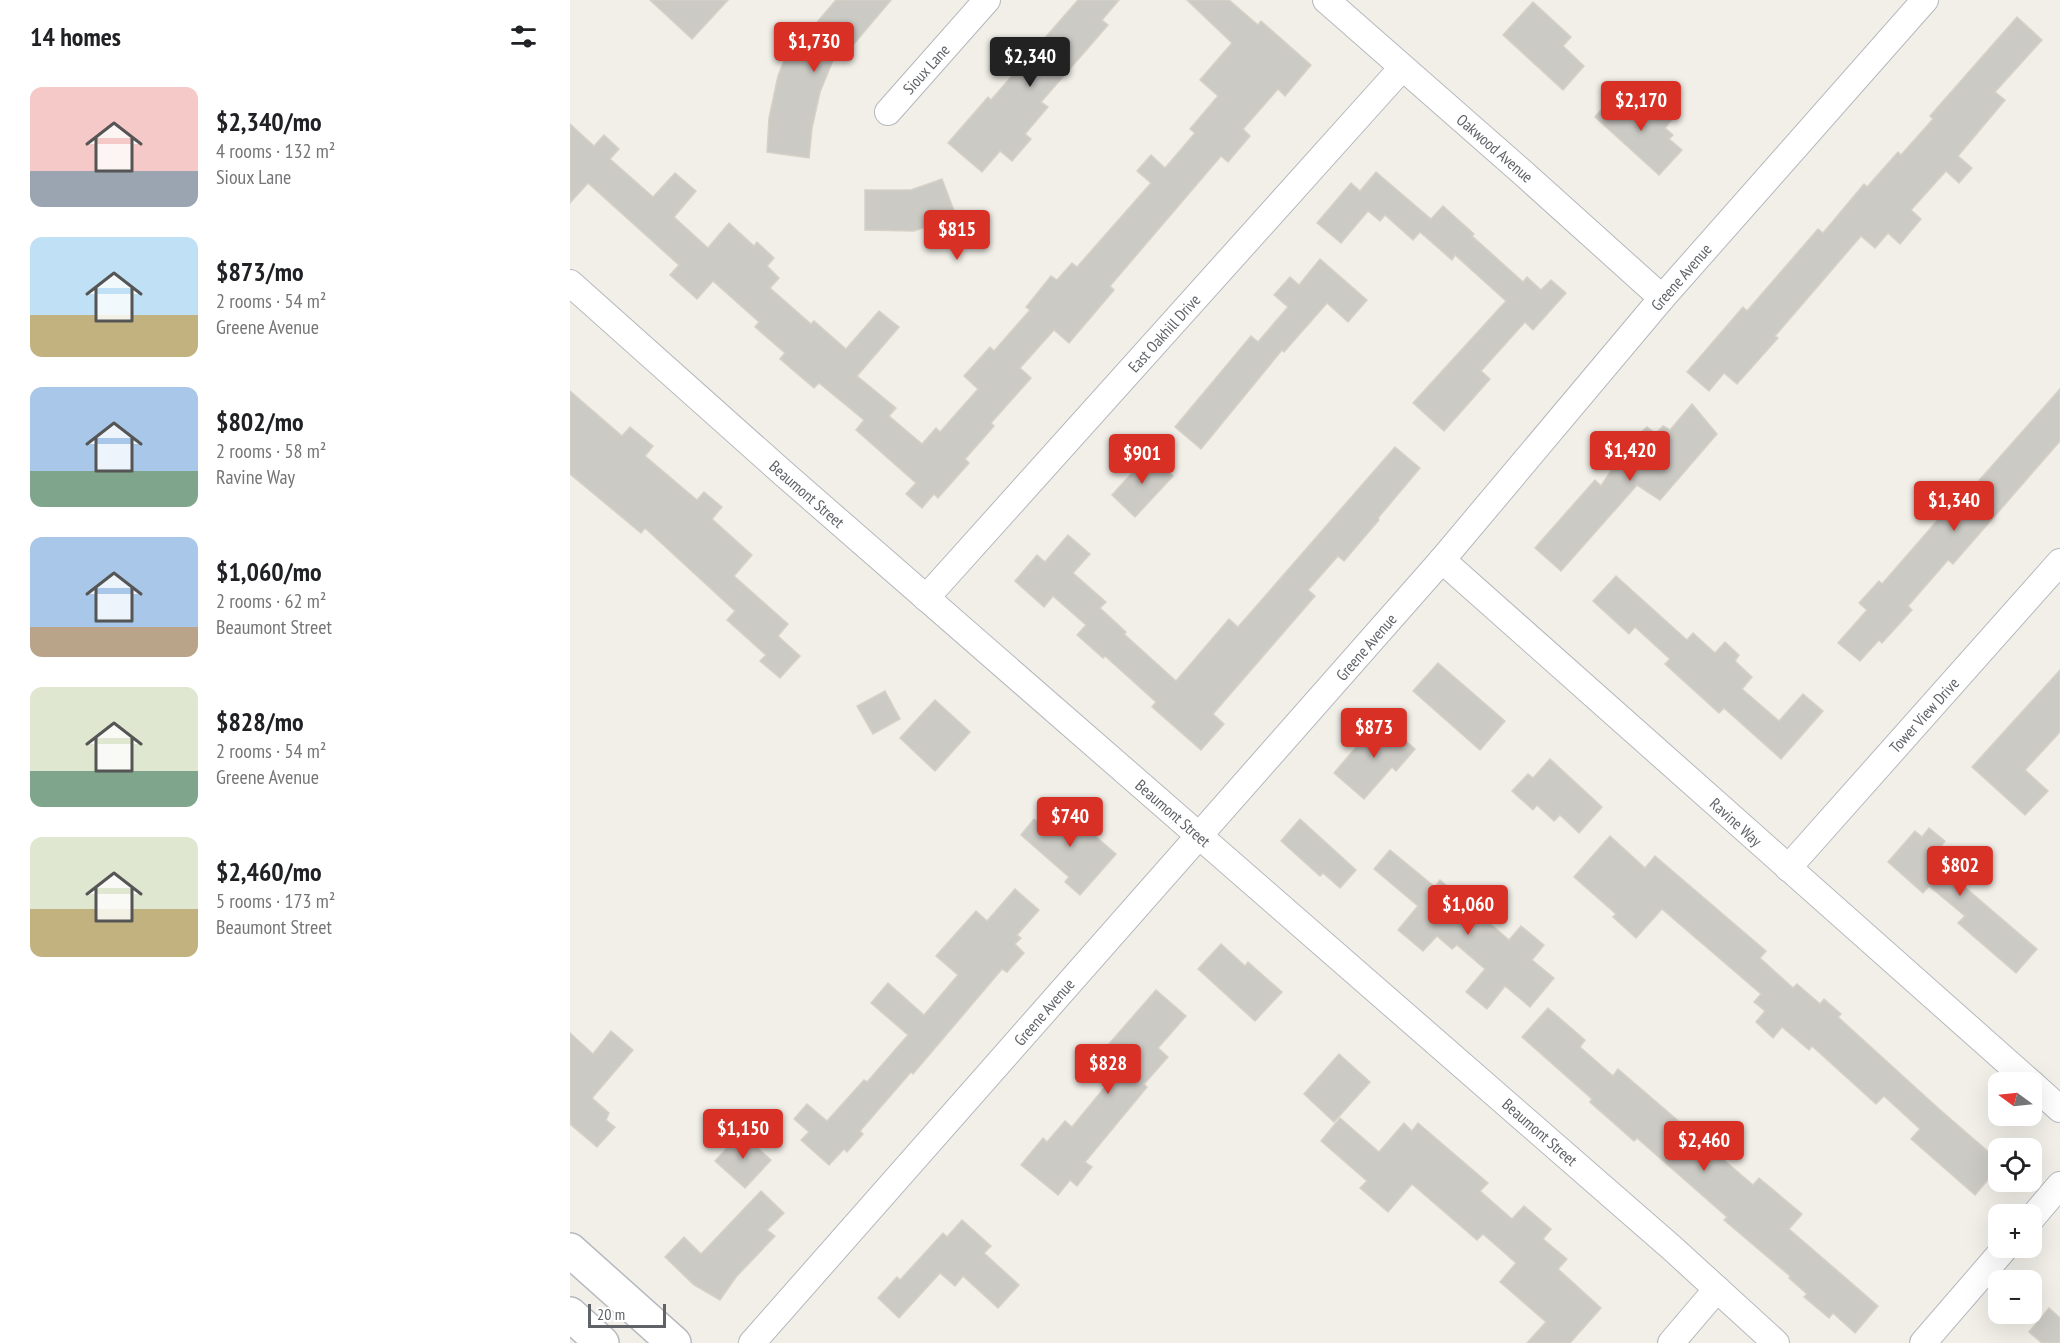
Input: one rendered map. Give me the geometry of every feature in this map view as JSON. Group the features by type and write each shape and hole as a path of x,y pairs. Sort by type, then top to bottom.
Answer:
{"main road":[{"path":"570,1250 674,1343"},
{"path":"570,1314 602,1343"}],"street":[{"name":"Sioux Lane","path":"888,112 987,0"},
{"name":"Oakwood Avenue","path":"1326,0 1662,298"},
{"name":"Greene Avenue","path":"752,1343 1442,561 1662,298 1925,0"},
{"name":"East Oakhill Drive","path":"926,598 1402,68"},
{"name":"Beaumont Street","path":"570,283 1776,1343"},
{"name":"Ravine Way","path":"1442,561 2019,1072"},
{"name":"Tower View Drive","path":"1788,868 2060,562"},
{"name":"Ravine Way","path":"2042,1093 2060,1109"},
{"path":"2042,1205 2060,1185"},
{"path":"1923,1343 1996,1258"},
{"path":"1671,1343 1717,1289"}],"building":[{"path":"650,0 728,0 692,39"},
{"path":"836,0 891,0 848,51 840,43 820,92 812,128 809,158 767,152 769,118 778,76 790,45 796,47"},
{"path":"1078,0 1119,0 1102,20 1108,25 1041,102 1048,107 1025,134 1031,139 1012,161 1000,151 982,172 948,143 988,97 991,100"},
{"path":"1187,0 1229,0 1258,25 1261,21 1311,65 1285,96 1278,89 1243,129 1250,136 1228,162 1221,156 1110,286 1114,290 1069,343 1054,330 1020,368 1031,378 991,423 994,426 965,459 969,463 938,498 934,494 922,508 906,494 916,483 856,430 864,420 819,383 814,388 780,359 785,353 755,327 759,322 713,281 697,299 670,275 679,265 588,183 570,203 570,124 594,146 604,135 619,149 610,159 653,197 675,173 696,191 674,217 708,248 729,223 754,246 757,242 774,258 767,266 779,278 770,288 811,324 814,321 846,349 879,311 899,327 857,376 896,408 889,416 922,444 936,428 940,432 978,389 964,376 990,347 994,351 1030,310 1026,307 1051,276 1057,280 1072,263 1077,267 1151,183 1137,171 1151,155 1165,168 1195,133 1190,129 1218,96 1200,80 1232,43"},
{"path":"1533,2 1571,37 1563,46 1584,66 1563,90 1503,35"},
{"path":"2017,17 2042,40 1995,92 2005,100 1958,156 1972,168 1959,183 1946,171 1911,210 1921,219 1900,244 1888,233 1875,248 1861,236 1775,336 1778,338 1737,384 1724,373 1709,391 1687,372 1743,307 1747,311 1818,229 1823,233 1864,184 1867,187 1898,152 1901,155 1933,119 1930,116"},
{"path":"1616,93 1646,119 1659,105 1673,118 1665,128 1673,135 1669,139 1682,150 1659,175 1595,117"},
{"path":"1376,172 1431,219 1443,206 1523,282 1527,277 1541,290 1551,280 1566,293 1533,330 1525,322 1481,371 1490,379 1444,431 1413,403 1506,301 1455,255 1452,260 1420,232 1413,240 1385,215 1380,221 1368,211 1341,243 1317,223 1351,183 1360,191"},
{"path":"942,179 956,216 914,231 865,230 865,190 911,190"},
{"path":"1320,259 1367,300 1348,322 1327,303 1284,352 1282,350 1201,449 1175,427 1251,336 1258,342 1288,307 1274,295 1290,277 1299,285"},
{"path":"2060,389 2060,441 1953,564 1948,560 1908,606 1912,610 1882,643 1879,640 1860,661 1838,643 1867,610 1859,603 1879,581 1882,584 1956,499 1960,502"},
{"path":"570,391 622,436 630,427 653,446 645,456 697,500 704,492 722,507 712,519 752,555 734,576 788,624 778,636 800,656 780,678 760,661 766,655 727,620 735,611 645,528 641,533 570,474"},
{"path":"1692,404 1717,434 1660,500 1637,485 1561,571 1535,548 1595,480 1601,486 1629,443 1647,427 1656,434 1663,426 1670,430"},
{"path":"1395,447 1420,468 1344,561 1338,556 1308,590 1315,596 1213,714 1224,724 1201,750 1152,707 1156,702 1105,656 1103,658 1077,635 1086,625 1053,596 1044,607 1015,581 1037,555 1045,562 1068,535 1090,554 1073,573 1106,602 1100,608 1126,632 1124,634 1176,681 1229,619 1238,627"},
{"path":"1149,454 1173,476 1135,517 1112,495"},
{"path":"1616,576 1687,640 1693,633 1715,653 1725,642 1739,655 1735,661 1752,677 1742,689 1779,721 1803,694 1823,711 1781,759 1724,708 1719,713 1665,664 1670,659 1635,627 1629,634 1593,601"},
{"path":"1438,663 1505,721 1480,750 1413,691"},
{"path":"2060,670 2060,732 2025,770 2048,791 2025,815 1972,767"},
{"path":"885,691 900,719 873,734 857,706"},
{"path":"935,700 970,732 935,771 900,738"},
{"path":"1380,719 1415,749 1396,771 1392,767 1364,799 1334,773"},
{"path":"1550,759 1602,807 1579,833 1560,815 1554,821 1537,805 1533,810 1512,791 1528,774 1533,778"},
{"path":"1059,805 1116,854 1080,895 1065,882 1069,877 1021,835 1034,819 1041,825"},
{"path":"1300,819 1356,870 1340,888 1323,873 1320,876 1281,841"},
{"path":"1929,828 1945,841 1938,850 1967,875 1960,883 2037,949 2016,973 1958,923 1965,916 1929,886 1923,893 1888,862 1915,831 1922,837"},
{"path":"1610,836 1645,868 1655,856 1766,951 1760,958 1793,988 1797,984 1820,1004 1824,999 1841,1014 1838,1017 1988,1151 1988,1180 1975,1195 1911,1139 1920,1129 1884,1096 1876,1104 1812,1046 1809,1050 1782,1027 1773,1038 1756,1022 1765,1011 1754,1002 1761,994 1662,909 1636,938 1613,917 1616,914 1574,877"},
{"path":"1390,850 1435,887 1440,880 1509,940 1521,926 1544,945 1532,960 1554,978 1530,1007 1505,986 1487,1009 1466,992 1485,969 1457,945 1452,949 1437,936 1423,951 1398,930 1418,906 1374,869"},
{"path":"1015,889 1039,910 1017,935 1021,938 1015,944 1024,953 1007,972 1002,969 913,1074 911,1072 860,1131 863,1134 847,1152 844,1149 829,1165 801,1140 809,1132 794,1119 807,1104 827,1121 864,1080 867,1082 908,1035 871,1003 888,983 924,1015 958,975 936,956 976,911 987,921"},
{"path":"1221,944 1245,966 1248,962 1282,992 1255,1021 1198,969"},
{"path":"1156,990 1186,1016 1158,1048 1168,1057 1144,1084 1147,1087 1085,1162 1092,1167 1077,1186 1070,1180 1058,1195 1021,1165 1043,1138 1047,1142 1065,1121 1072,1127 1114,1076 1095,1060"},
{"path":"1548,1008 1585,1040 1580,1047 1613,1076 1618,1069 1753,1185 1759,1178 1802,1214 1789,1229 1878,1306 1855,1333 1833,1313 1829,1318 1804,1297 1807,1294 1789,1278 1790,1276 1724,1220 1727,1217 1637,1138 1634,1141 1590,1102 1592,1099 1522,1037"},
{"path":"611,1031 633,1050 592,1098 609,1113 606,1120 615,1127 597,1147 570,1124 570,1033 593,1054"},
{"path":"1339,1054 1370,1082 1334,1122 1304,1094"},
{"path":"1340,1118 1379,1152 1404,1123 1412,1131 1418,1123 1488,1183 1480,1191 1512,1219 1524,1206 1551,1229 1543,1239 1567,1259 1558,1269 1601,1308 1570,1343 1527,1343 1546,1322 1500,1282 1516,1263 1483,1234 1477,1240 1412,1184 1388,1212 1360,1188 1367,1181 1321,1141"},
{"path":"741,1133 771,1160 745,1188 715,1161"},
{"path":"761,1191 784,1213 767,1230 775,1236 736,1277 720,1300 694,1285 665,1257 684,1237 701,1254"},
{"path":"962,1220 991,1246 984,1253 1019,1285 998,1308 963,1276 955,1286 940,1273 899,1318 878,1298 897,1277 900,1280 943,1233 947,1237"},
{"path":"2049,1308 2060,1318 2060,1343 2042,1343 2029,1332 2036,1324 2042,1324 2042,1316"}]}
